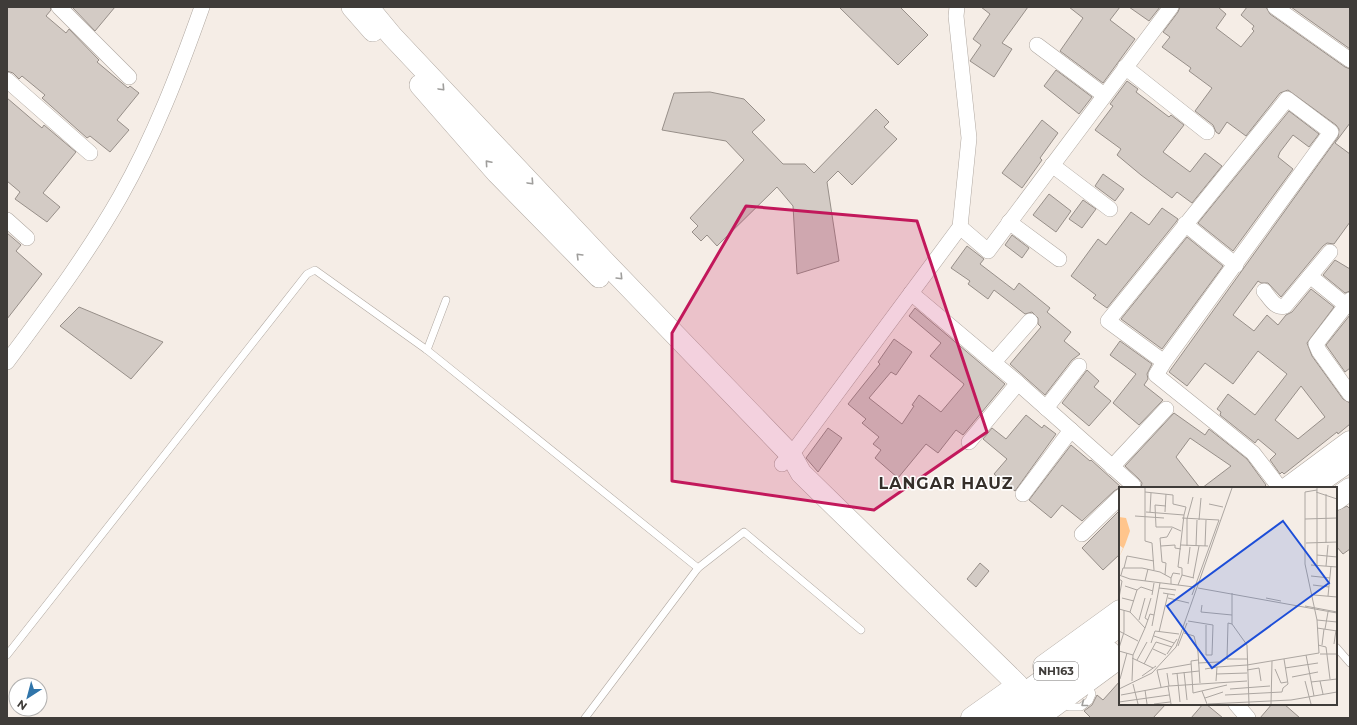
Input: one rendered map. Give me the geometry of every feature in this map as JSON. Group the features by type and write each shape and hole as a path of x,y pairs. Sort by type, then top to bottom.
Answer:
{"main road":[{"path":"1289,487 1350,442"},
{"path":"1311,487 1350,460"},
{"path":"1337,487 1350,478"},
{"path":"1337,498 1350,489"},
{"path":"972,718 1119,612"},
{"name":"NH163","path":"991,718 1119,626"},
{"name":"NH163","path":"1018,718 1119,645"},
{"path":"1044,716 1062,700 1119,658"}],"street":[{"path":"59,7 129,77"},
{"path":"7,362 71,276 121,196 163,111 202,7"},
{"path":"352,7 497,173 791,464 1018,685"},
{"path":"368,7 392,36 604,261 791,464"},
{"path":"791,464 960,227 969,138 956,16 957,7"},
{"path":"960,227 988,251 1171,7"},
{"path":"1275,7 1350,60"},
{"path":"1037,45 1104,95"},
{"path":"1125,67 1208,132"},
{"path":"7,80 90,153"},
{"path":"1164,362 1108,322 1185,224 1287,99 1331,132 1156,375 1253,453 1279,487"},
{"path":"1052,165 1110,209"},
{"path":"7,220 27,238"},
{"path":"1010,222 1059,259"},
{"path":"1185,224 1236,265"},
{"path":"1264,292 1276,305 1281,307 1287,303 1330,252"},
{"path":"1310,276 1349,303 1316,344 1319,351 1350,394"},
{"path":"912,293 1018,383 1133,485 1131,487"},
{"path":"994,362 1030,321"},
{"path":"1046,408 1079,366"},
{"path":"969,442 1018,383"},
{"path":"1112,467 1166,409"},
{"path":"1023,494 1071,430"},
{"path":"1082,534 1119,499"},
{"path":"1237,705 1248,718"}],"lane":[{"path":"7,655 307,274 315,270 427,350 698,568"},
{"path":"427,350 446,300"},
{"path":"585,718 698,568 744,532 861,630"},
{"path":"1337,648 1350,663"}],"highlighted area":[{"path":"746,206 917,221 987,432 874,510 672,481 672,333"}],"building":[{"path":"7,7 50,7 51,10 46,16 66,33 69,29 99,60 97,62 128,88 130,86 139,93 117,120 129,130 110,152 90,136 87,138 42,98 45,95 22,76 19,79 13,73 7,71"},
{"path":"72,7 115,7 95,31"},
{"path":"839,7 900,7 928,35 898,65"},
{"path":"981,7 1028,7 1002,43 1012,49 994,77 970,61 981,45 973,39 990,14"},
{"path":"1069,7 1120,7 1110,20 1135,39 1103,83 1060,51 1083,18"},
{"path":"1129,7 1160,7 1149,21"},
{"path":"1180,7 1218,7 1226,14 1216,28 1241,47 1254,31 1252,29 1254,26 1241,15 1247,7 1266,7 1270,14 1350,69 1350,123 1335,143 1350,154 1350,222 1334,244 1327,243 1323,246 1281,297 1268,283 1261,283 1258,281 1233,315 1254,331 1267,315 1278,325 1286,315 1292,312 1311,289 1334,307 1307,343 1312,356 1343,399 1350,403 1350,424 1338,434 1337,432 1284,474 1282,472 1280,474 1270,460 1276,454 1258,439 1255,443 1220,415 1221,412 1217,409 1228,394 1255,415 1287,374 1258,351 1233,384 1205,363 1187,386 1169,372 1338,137 1339,129 1336,125 1288,90 1280,93 1246,136 1227,122 1219,134 1216,132 1213,125 1195,111 1212,88 1189,71 1191,68 1162,47 1170,37 1163,32","holes":["1301,386 1325,417 1298,439 1275,420"]},
{"path":"1291,7 1350,7 1350,49"},
{"path":"1056,70 1092,97 1079,114 1044,86"},
{"path":"1127,81 1138,89 1136,92 1169,117 1171,115 1184,125 1163,152 1190,172 1205,153 1222,166 1192,203 1177,192 1172,198 1141,175 1117,155 1121,149 1095,130 1113,106 1110,104"},
{"path":"710,92 744,99 765,120 752,132 783,164 805,164 814,173 876,109 889,122 884,127 897,139 852,185 838,171 827,182 839,261 797,274 793,206 777,187 717,246 707,235 701,241 692,232 698,226 690,218 744,160 726,141 662,130 674,93"},
{"path":"7,98 42,128 44,125 76,152 43,193 60,207 47,222 15,199 20,192 7,181"},
{"path":"1289,111 1319,134 1309,147 1293,135 1280,152 1278,157 1293,169 1233,251 1198,223"},
{"path":"1042,120 1058,133 1040,158 1042,160 1022,188 1002,173"},
{"path":"1103,174 1124,189 1115,201 1095,186"},
{"path":"1049,194 1071,211 1056,232 1033,215"},
{"path":"1083,200 1096,209 1082,228 1069,219"},
{"path":"1162,208 1178,219 1107,308 1093,298 1096,295 1071,276 1098,239 1106,245 1131,212 1149,225"},
{"path":"7,233 21,245 16,251 42,274 7,319"},
{"path":"1012,235 1029,248 1022,258 1005,245"},
{"path":"1187,237 1223,266 1162,349 1121,319"},
{"path":"967,246 984,259 980,264 1014,290 1019,283 1050,308 1047,312 1071,332 1064,341 1080,354 1072,360 1045,395 1010,364 1041,327 1038,324 1038,318 1032,312 1025,314 994,290 988,299 968,284 970,281 951,268"},
{"path":"1335,260 1350,269 1350,291 1345,293 1323,275"},
{"path":"79,307 163,342 131,379 60,326"},
{"path":"915,308 1005,384 963,435 956,430 938,453 926,444 898,478 875,458 881,450 873,444 879,437 862,423 866,419 848,404 880,364 878,362 894,339 912,352 896,375 891,372 869,398 902,424 914,406 912,405 919,395 941,412 963,386 964,384 930,356 941,343 909,316"},
{"path":"1350,315 1350,368 1345,372 1326,345"},
{"path":"1120,341 1152,364 1147,374 1148,379 1144,385 1163,400 1139,425 1113,403 1136,374 1110,355"},
{"path":"1087,370 1099,381 1094,387 1111,401 1089,426 1062,403"},
{"path":"1174,413 1205,435 1209,429 1247,459 1266,485 1264,487 1203,487 1231,466 1190,438 1176,457 1199,487 1141,487 1142,483 1139,479 1125,466"},
{"path":"1026,415 1042,428 1044,425 1056,434 1015,491 994,474 1007,459 983,439 992,428 1006,439"},
{"path":"828,428 842,438 818,472 806,458"},
{"path":"1071,445 1090,461 1091,460 1121,487 1114,491 1082,521 1062,505 1051,518 1029,500"},
{"path":"1347,506 1350,509 1350,549 1343,554 1337,547 1337,511"},
{"path":"1119,511 1119,555 1103,570 1082,548"},
{"path":"980,563 989,571 976,587 967,579"},
{"path":"1119,682 1119,705 1165,705 1153,718 1091,718 1084,711 1092,705 1097,695 1103,700"},
{"path":"1202,705 1207,705 1223,718 1191,718"},
{"path":"1271,705 1285,705 1300,718 1260,718"}],"district":[{"name":"LANGAR HAUZ","path":"946,483"}]}
